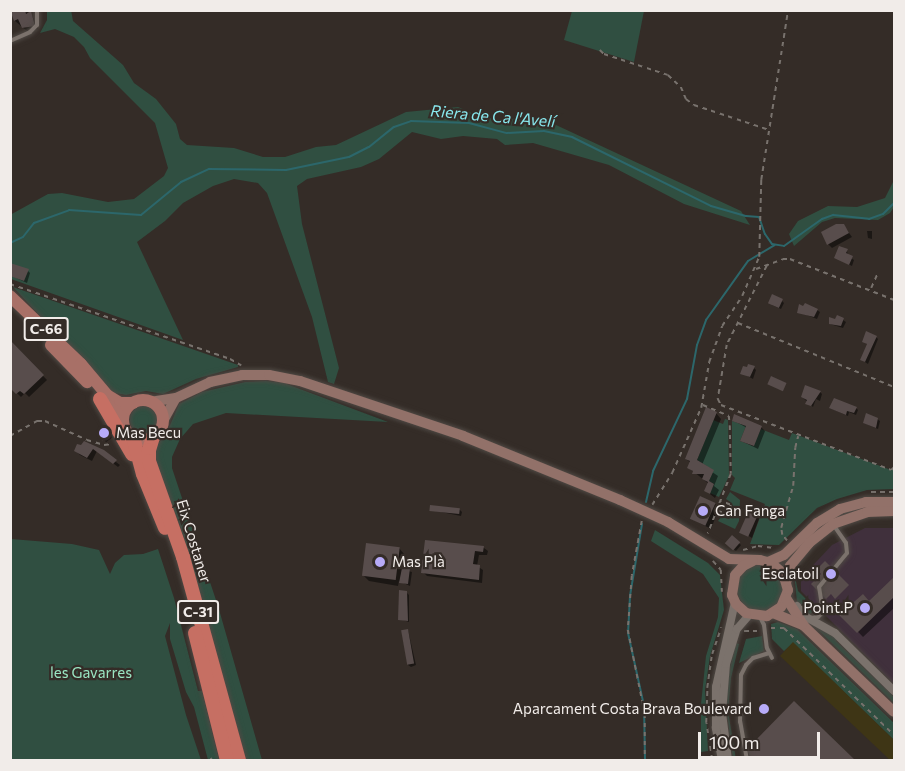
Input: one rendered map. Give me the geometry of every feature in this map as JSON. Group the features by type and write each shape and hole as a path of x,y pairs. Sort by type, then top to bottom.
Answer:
{"highway":[{"name":"Eix Costaner","path":"100,399 126,435 165,528 183,588 227,760"},
{"name":"Eix Costaner","path":"153,437 149,450 149,461 183,557 239,760"}],"main road":[{"name":"C-66","path":"10,297 100,399 123,418"},
{"name":"C-66","path":"10,297 81,364 107,395 120,403 133,403"},
{"path":"153,437 139,440 126,435 123,418 133,403 176,398 210,382 249,375 269,375 300,381 463,436 646,512 711,554 733,580"},
{"name":"C-31","path":"153,437 160,430 176,398"},
{"path":"150,402 159,409 163,421"},
{"path":"768,562 784,555 817,523 840,509 866,502 894,502"},
{"path":"894,511 855,514 828,527 790,566 787,581 787,596 805,621 894,712"},
{"path":"711,554 737,561 768,562 778,567 787,581"},
{"path":"753,561 742,566 733,580 729,600 753,616 772,613 805,621"},
{"path":"772,613 787,596"}],"street":[{"path":"722,760 716,728 716,687 729,600"},
{"path":"728,760 722,713 724,676 736,629 753,616"},
{"path":"805,621 835,633 894,691"}],"lane":[{"path":"10,41 30,32 37,25 37,10"},
{"path":"805,621 821,615 824,608 819,586 845,557 848,548 838,529 828,527"},
{"path":"747,760 740,722 741,675 746,664 753,658 771,656 762,621 753,616"}],"path":[{"path":"645,760 645,714 628,630 633,576 646,512 672,473 702,404 709,362 722,326 742,296 759,256 761,180 788,10"},
{"path":"600,50 604,54 668,75 681,87 686,99 694,105 770,130"},
{"path":"755,269 783,259 790,259 894,300"},
{"path":"767,266 727,345 717,399 721,405 799,435 891,470 894,467"},
{"path":"871,288 878,272"},
{"path":"10,284 230,359 239,363 249,375"},
{"path":"738,323 894,387"},
{"path":"702,404 729,416 731,474 707,536"},
{"path":"10,436 37,421 45,421 104,445 126,435"},
{"path":"788,542 782,535 781,528 793,486 795,448 799,435"},
{"path":"717,511 727,514 731,510 730,505 721,501"},
{"path":"711,554 722,570 729,600"},
{"path":"712,760 707,731 707,688 712,654 722,624"},
{"path":"765,629 784,628 894,735"}],"shaded area":[{"path":"865,528 894,528 894,684 801,591 801,578 832,545"}],"green space":[{"path":"71,10 73,21 123,65 134,83 156,99 176,124 180,139 187,145 234,148 263,157 285,157 316,147 336,145 406,112 458,107 479,116 501,120 526,117 556,125 741,211 750,225 684,204 609,165 533,143 505,145 497,139 463,136 441,139 412,132 379,159 361,167 307,179 297,186 302,224 339,368 334,384 328,382 312,317 267,193 258,183 234,179 213,186 183,203 165,221 137,242 183,340 11,279 10,215 48,194 62,193 108,202 134,199 164,176 168,168 155,123 90,58 84,47 74,37 55,29 40,33 47,20 47,11"},
{"path":"572,11 644,11 634,62 564,40"},
{"path":"894,180 894,207 890,213 878,220 835,218 822,222 794,246 789,234 798,221 828,206 857,207 885,198"},
{"path":"13,287 238,365 238,367 196,379 163,394 146,391 126,395 115,393 107,388"},
{"path":"245,382 284,383 388,422 226,413 193,424 180,439 172,457 172,468 218,606 262,760 246,760 183,535 155,460 155,448 167,432 179,404 202,392"},
{"path":"144,406 154,410 158,420 154,430 144,434 134,430 130,420 134,410"},
{"path":"725,419 728,420 729,476 719,497 710,493 714,484 709,481 713,470 697,460 713,420 723,424"},
{"path":"732,421 746,426 740,441 753,446 761,429 789,440 792,433 891,470 894,467 894,489 867,490 817,508 779,545 750,544 765,504 730,490 735,478 732,475"},
{"path":"730,492 740,500 739,521 735,529 718,521 721,517 729,519 735,512 732,503 726,499"},
{"path":"655,530 708,563 720,575 724,610 710,656 705,690 708,751 701,752 701,704 706,656 718,617 719,598 703,574 651,541"},
{"name":"les Gavarres","path":"11,539 72,544 99,550 110,574 115,563 124,555 143,554 158,549 174,598 198,691 202,691 219,760 208,760 194,707 186,692 170,639 170,623 165,636 186,715 201,760 11,760"},
{"path":"760,565 776,572 783,588 776,604 760,611 744,604 737,588 744,572"},
{"path":"794,572 798,591 816,609 809,615 797,603"},
{"path":"778,622 797,629 894,723 894,740 793,643 784,651 772,639 771,624"},
{"path":"812,624 838,639 836,641 894,697 894,703"},
{"path":"762,636 764,651 739,663 746,639"},
{"path":"736,643 739,644 731,678 728,711 736,760 733,760 726,706 728,676"}],"sand":[{"path":"793,642 894,740 894,760 890,760 780,656"}],"building":[{"path":"10,10 25,10 26,14 31,11 35,26 22,28 18,19 14,21"},
{"path":"836,224 844,224 849,233 827,245 821,232"},
{"path":"839,246 848,249 846,253 853,256 849,265 834,258"},
{"path":"10,263 29,269 24,281 10,276"},
{"path":"772,294 783,299 779,308 768,303"},
{"path":"805,303 818,309 814,317 797,313 799,304 803,306"},
{"path":"837,315 844,318 841,326 829,324 829,317 835,319"},
{"path":"866,331 877,336 865,362 860,360 867,344 862,342"},
{"path":"10,340 44,375 24,394 20,391 16,394 10,388"},
{"path":"748,364 755,366 750,377 740,374 743,366 747,367"},
{"path":"771,376 787,383 783,391 767,384"},
{"path":"805,385 821,391 811,406 805,404 807,400 801,397"},
{"path":"834,398 857,407 854,413 847,411 846,415 829,408"},
{"path":"706,407 717,412 697,460 714,470 709,481 714,484 710,494 704,491 708,482 702,479 704,474 692,474 693,471 687,468 690,461 685,459"},
{"path":"866,413 878,418 876,428 863,423"},
{"path":"734,414 762,426 754,446 740,441 746,426 732,421"},
{"name":"Mas Becu","path":"106,426 112,434 102,441 96,433"},
{"path":"84,441 104,450 117,460 113,464 93,449 87,458 74,451 77,444 81,445"},
{"name":"Can Fanga","path":"700,496 716,503 705,526 690,519"},
{"path":"430,505 460,508 459,514 429,511"},
{"path":"750,508 759,512 748,537 739,533"},
{"path":"732,535 740,542 733,551 725,543"},
{"path":"425,540 484,546 483,552 475,551 473,564 480,565 479,580 421,573"},
{"name":"Mas Plà","path":"366,543 400,547 396,580 362,576"},
{"path":"825,561 849,585 835,599 831,594 826,599 811,584 821,574 817,569"},
{"path":"402,568 410,568 408,584 399,583"},
{"name":"Point.P","path":"894,577 894,597 857,633 839,615 863,594 869,601"},
{"path":"399,590 407,591 408,621 398,620"},
{"path":"408,629 414,663 407,665 401,630"},
{"path":"794,701 855,760 751,760 747,749"}],"waterway":[{"name":"Riera de Ca l'Avelí","path":"10,243 23,237 34,223 69,210 141,215 181,182 209,169 286,170 349,157 369,147 394,127 411,121 469,123 507,133 544,131 572,137 711,206 746,216 759,217 765,234 772,244 784,246 822,219 833,215 869,219 883,214 894,203"},
{"path":"646,502 653,471 687,399 697,345 706,320 748,261 775,245"},
{"path":"642,524 630,596 628,633 644,706 645,760"}],"place":[{"name":"Mas Becu","path":"104,433"},
{"name":"Can Fanga","path":"703,511"},
{"name":"Mas Plà","path":"380,562"},
{"name":"Esclatoil","path":"831,574"},
{"name":"Point.P","path":"865,608"},
{"name":"Aparcament Costa Brava Boulevard","path":"764,709"}]}
